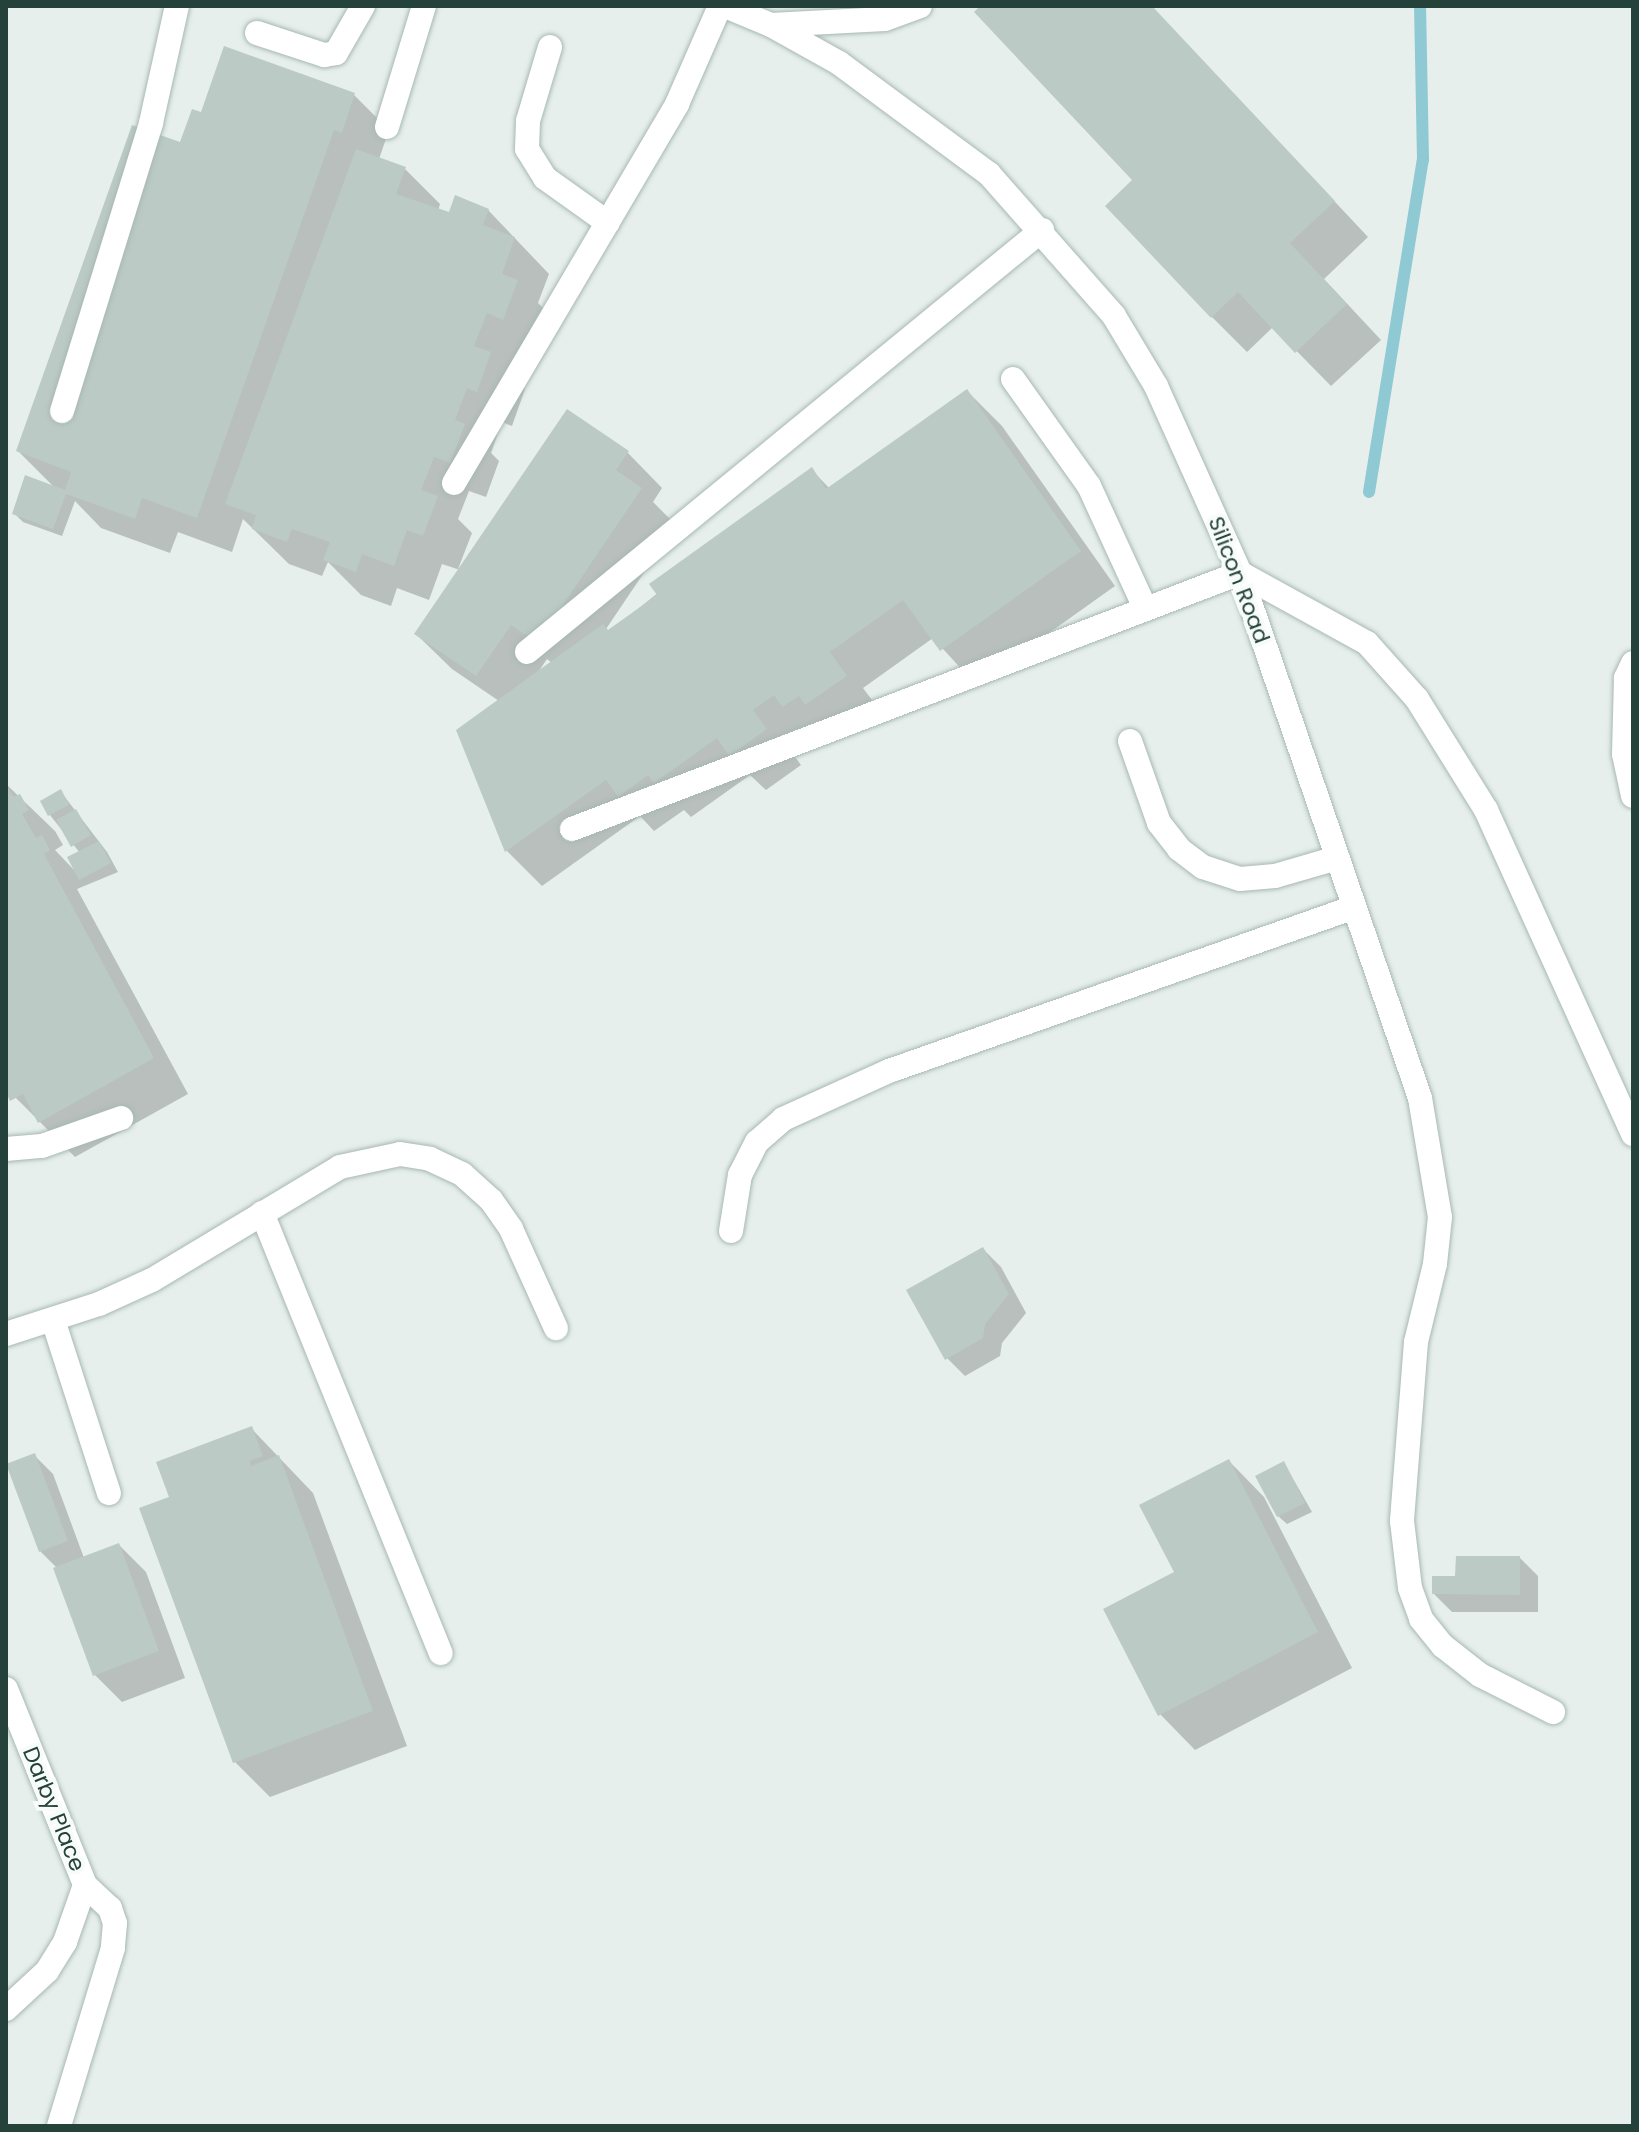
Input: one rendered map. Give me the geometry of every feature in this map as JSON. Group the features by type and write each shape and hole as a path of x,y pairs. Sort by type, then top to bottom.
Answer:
{"lane":[{"path":"62,411 151,123 177,6"},
{"path":"257,33 324,55 336,53 363,6"},
{"path":"387,127 424,6"},
{"path":"454,483 677,104 722,6"},
{"name":"Silicon Road","path":"722,6 771,25 899,104 989,174 1042,230 1114,316 1156,386 1240,573 1420,1098 1440,1217 1435,1264 1416,1342 1402,1521 1410,1588 1421,1619 1443,1646 1480,1675 1553,1712"},
{"path":"771,25 885,19 920,6"},
{"path":"550,47 528,121 527,149 545,178 608,223"},
{"path":"527,652 1042,230"},
{"path":"1013,379 1089,486 1145,608"},
{"path":"572,829 1240,573 1367,643 1417,699 1486,810 1633,1134"},
{"path":"1633,663 1626,678 1624,754 1633,796"},
{"path":"1130,741 1159,823 1179,849 1203,867 1240,879 1275,876 1337,858"},
{"path":"731,1231 740,1175 757,1142 783,1119 889,1071 1354,907"},
{"path":"6,1149 42,1146 121,1118"},
{"path":"6,1334 53,1320 152,1280 262,1213 362,1159 400,1154 430,1159 462,1174 491,1200 511,1229 556,1328"},
{"path":"262,1213 441,1653"},
{"path":"53,1320 109,1493"},
{"name":"Darby Place","path":"6,1689 85,1885 110,1908 113,1948 59,2126"},
{"path":"6,2009 47,1971 65,1942 85,1885"}],"building":[{"path":"980,6 1152,6 1335,201 1290,243 1347,304 1295,353 1238,292 1211,318 1105,206 1132,180 974,12"},
{"path":"224,46 355,93 342,133 334,130 197,518 142,498 135,519 66,494 53,529 12,514 25,475 65,490 71,472 16,451 132,125 180,142 192,109 201,112"},
{"path":"356,149 406,167 396,194 449,212 455,195 489,209 483,225 515,237 502,274 518,280 503,320 487,313 474,346 491,352 477,392 467,388 455,420 465,424 450,463 434,457 421,490 438,496 423,536 407,530 394,566 362,554 356,572 323,560 330,542 292,529 287,542 252,529 256,515 225,504"},
{"path":"967,389 1081,551 940,651 903,600 830,652 847,676 805,705 799,696 782,707 774,695 753,710 767,729 729,756 717,738 654,783 648,775 618,797 606,780 505,852 456,730 603,624 608,630 657,595 649,584 812,467 826,489"},
{"path":"567,409 629,451 616,470 642,488 537,643 511,625 476,676 414,634"},
{"path":"6,784 13,797 20,794 29,810 22,814 36,838 42,835 50,850 44,854 154,1058 38,1123 23,1094 10,1101 6,1092"},
{"path":"61,789 69,805 48,816 40,801"},
{"path":"76,809 91,835 71,847 56,820"},
{"path":"99,841 111,863 79,880 67,857"},
{"path":"983,1247 1009,1294 985,1324 983,1338 945,1360 906,1290"},
{"path":"252,1426 263,1456 250,1461 251,1466 279,1455 373,1711 233,1763 139,1508 169,1497 156,1462"},
{"path":"35,1453 68,1541 39,1552 6,1464"},
{"path":"1229,1459 1318,1632 1158,1716 1103,1609 1174,1572 1139,1505"},
{"path":"1284,1461 1305,1503 1277,1517 1255,1476"},
{"path":"119,1543 159,1651 93,1676 53,1568"},
{"path":"1456,1556 1520,1556 1520,1595 1432,1594 1432,1576 1455,1576"}],"waterway":[{"path":"1369,492 1423,160 1420,6"}]}
